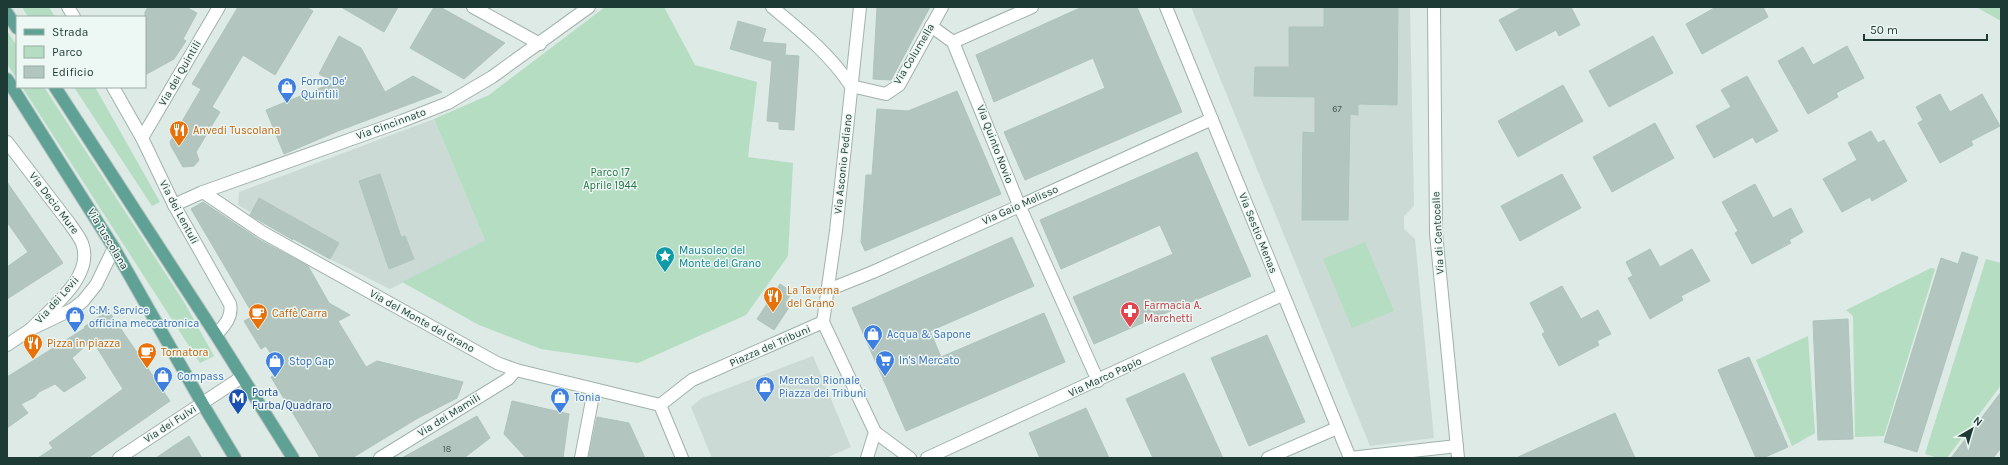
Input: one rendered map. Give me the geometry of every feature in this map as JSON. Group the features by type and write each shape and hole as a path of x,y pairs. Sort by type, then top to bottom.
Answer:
{"main road":[{"path":"7,13 16,26"},
{"name":"Via Tuscolana","path":"7,79 114,248 235,458"},
{"path":"56,88 216,335 293,458"}],"street":[{"path":"68,7 73,16"},
{"name":"Via dei Quintili","path":"142,138 219,7"},
{"path":"473,7 540,44"},
{"name":"Via Cincinnato","path":"174,205 203,192 402,121 448,103 482,84 540,44 589,7"},
{"path":"772,7 814,42 833,62 851,86"},
{"name":"Via Asconio Pediano","path":"823,322 828,290 860,7"},
{"name":"Via Columella","path":"851,86 886,94 899,84 942,7"},
{"path":"931,26 953,42 1032,7"},
{"name":"Via Sestio Menas","path":"1166,7 1282,295 1350,458"},
{"name":"Via di Centocelle","path":"1434,7 1436,233 1458,458"},
{"name":"Via Quinto Novio","path":"953,42 1019,205 1098,380"},
{"name":"Via dei Lentuli","path":"114,88 142,138 174,205 230,304 231,312 229,319 216,335"},
{"name":"Via Gaio Melisso","path":"828,290 873,272 1212,119"},
{"name":"Via Decio Mure","path":"7,142 79,238 84,250 82,271"},
{"name":"Via del Monte del Grano","path":"203,192 262,232 462,344 516,370 660,405"},
{"name":"Via dei Levii","path":"7,345 31,329 73,309 83,302 96,285 114,248"},
{"name":"Via dei Levii","path":"31,329 64,294 82,271"},
{"name":"Via Marco Papio","path":"927,458 1282,295"},
{"name":"Piazza dei Tribuni","path":"660,405 692,380 823,322 876,432"},
{"name":"Via dei Mamili","path":"380,458 504,382 516,370"},
{"path":"202,403 242,377"},
{"path":"581,458 594,390"},
{"name":"Via dei Fulvi","path":"119,458 202,403"},
{"path":"660,405 682,458"},
{"path":"1268,458 1337,428"},
{"path":"867,458 876,432 910,458"},
{"path":"1350,458 1457,446"}],"shaded area":[{"path":"1191,7 1410,7 1414,206 1404,216 1404,229 1415,239 1434,438 1370,446"},
{"path":"434,119 485,240 390,289 330,259 238,205 239,192"},
{"name":"Mercato Rionale Piazza dei Tribuni","path":"813,356 851,447 826,458 712,458 691,407 702,398"}],"green space":[{"path":"22,7 49,7 54,16 27,16"},
{"name":"Parco 17 Aprile 1944","path":"605,7 664,7 695,65 757,82 748,157 793,163 788,256 746,315 638,363 541,349 479,325 402,282 485,240 434,119 489,95"},
{"path":"1976,7 2001,7 2001,21"},
{"path":"7,31 16,44 16,78 7,64"},
{"path":"23,88 45,88 184,302 214,356 200,363"},
{"path":"75,88 96,88 160,202 152,206"},
{"path":"1365,242 1394,311 1352,328 1323,259"},
{"path":"1986,259 2001,263 2001,385 1947,458 1938,458 1925,454"},
{"path":"1931,268 1935,269 1884,436 1855,437 1853,316 1846,310"},
{"path":"1808,336 1815,433 1792,446 1756,360"}],"building":[{"path":"148,7 186,7 197,13 183,39 186,41 174,59 146,74 146,16 145,12"},
{"path":"238,7 306,7 313,11 275,75 243,55 212,107 220,112 196,152 199,160 194,166 183,167 170,142 201,89 192,84"},
{"path":"341,7 398,7 384,32"},
{"path":"434,7 440,7 505,43 464,79 410,48"},
{"path":"877,7 930,7 891,80 873,79"},
{"path":"1082,7 1137,7 1182,112 1025,180 1004,132 1105,88 1093,58 994,102 976,55"},
{"path":"1324,7 1398,7 1397,105 1358,104 1358,115 1350,114 1348,220 1302,220 1303,132 1315,133 1315,97 1254,96 1255,67 1289,67 1289,27 1324,27"},
{"path":"1523,7 1571,7 1580,25 1559,36 1556,30 1516,51 1499,20"},
{"path":"1716,7 1763,7 1768,17 1702,54 1686,24"},
{"path":"738,21 766,29 762,42 786,44 785,55 799,56 794,130 779,129 779,122 767,121 772,61 730,49"},
{"path":"339,36 361,48 385,92 413,76 442,92 338,131 284,154 266,110 335,82 319,74"},
{"path":"1653,36 1673,73 1609,107 1589,71"},
{"path":"1847,46 1864,78 1836,93 1838,97 1808,114 1778,61 1803,47 1813,65"},
{"path":"1747,76 1778,131 1756,143 1753,137 1714,158 1696,126 1731,107 1721,90"},
{"path":"1563,85 1583,121 1518,157 1498,121"},
{"path":"957,91 1001,194 865,251 861,242 866,175 872,175 877,109 908,111"},
{"path":"1940,94 1950,112 1982,94 2000,126 1971,141 1973,145 1940,163 1918,123 1923,120 1916,107"},
{"path":"1655,123 1674,158 1612,192 1593,157"},
{"path":"1871,131 1878,143 1884,140 1907,181 1872,201 1870,197 1842,212 1823,179 1857,160 1848,143"},
{"path":"1197,152 1251,276 1094,344 1073,297 1173,254 1160,225 1061,269 1040,220"},
{"path":"380,174 401,237 405,236 414,259 389,269 359,181"},
{"path":"1562,174 1581,208 1520,241 1501,206"},
{"path":"7,182 63,263 7,299 7,267 28,252 7,222"},
{"path":"1755,184 1773,218 1791,208 1803,232 1789,240 1791,243 1752,264 1735,233 1738,231 1722,202"},
{"path":"259,198 339,243 330,259 250,215"},
{"path":"203,202 258,239 308,266 329,303 350,315 338,321 366,367 377,361 463,382 457,398 418,418 352,458 320,458 271,377 281,371 266,346 261,349 244,321 254,316 191,209"},
{"path":"1012,237 1034,286 930,331 941,357 1044,313 1065,362 906,431 852,308"},
{"path":"1650,249 1660,267 1692,249 1710,281 1681,296 1683,300 1650,319 1628,278 1633,276 1626,262"},
{"path":"1962,252 1978,257 1917,452 1884,442 1941,258 1958,264"},
{"name":"La Taverna del Grano","path":"780,284 792,292 785,303 790,306 774,330 757,319"},
{"path":"1562,286 1581,319 1598,310 1611,334 1597,341 1599,345 1559,366 1542,334 1545,332 1530,303"},
{"path":"108,310 170,401 88,458 38,458 53,448 49,443 123,389 92,340 72,358 86,378 64,392 55,384 39,392 35,397 21,404 28,413 7,428 7,377 85,328 84,327"},
{"path":"1848,319 1853,439 1818,440 1813,321"},
{"path":"1267,335 1305,422 1249,446 1211,358"},
{"path":"1749,357 1788,447 1763,458 1756,458 1718,370"},
{"path":"1184,373 1223,458 1153,458 1126,399"},
{"path":"2001,392 2001,448 1993,458 1951,458"},
{"path":"512,401 569,414 563,458 526,458 504,434"},
{"path":"1086,408 1109,458 1040,458 1029,433"},
{"path":"1615,413 1635,458 1516,458"},
{"path":"477,416 490,438 464,458 402,458"},
{"path":"597,417 629,423 645,458 599,458 589,456"},
{"path":"189,436 202,458 156,458 175,445"}],"place":[{"name":"Forno De' Quintili","path":"287,104"},
{"name":"Anvedi Tuscolana","path":"179,147"},
{"name":"Mausoleo del Monte del Grano","path":"665,273"},
{"name":"La Taverna del Grano","path":"773,313"},
{"name":"Farmacia A. Marchetti","path":"1130,328"},
{"name":"Caffè Carra","path":"258,330"},
{"name":"C:M: Service officina meccatronica","path":"75,333"},
{"name":"Acqua & Sapone","path":"873,351"},
{"name":"Pizza in piazza","path":"33,360"},
{"name":"Tornatora","path":"147,369"},
{"name":"In's Mercato","path":"885,377"},
{"name":"Stop Gap","path":"275,378"},
{"name":"Compass","path":"163,393"},
{"name":"Mercato Rionale Piazza dei Tribuni","path":"765,403"},
{"name":"Tonia","path":"560,414"},
{"name":"Porta Furba/Quadraro","path":"238,415"}]}
